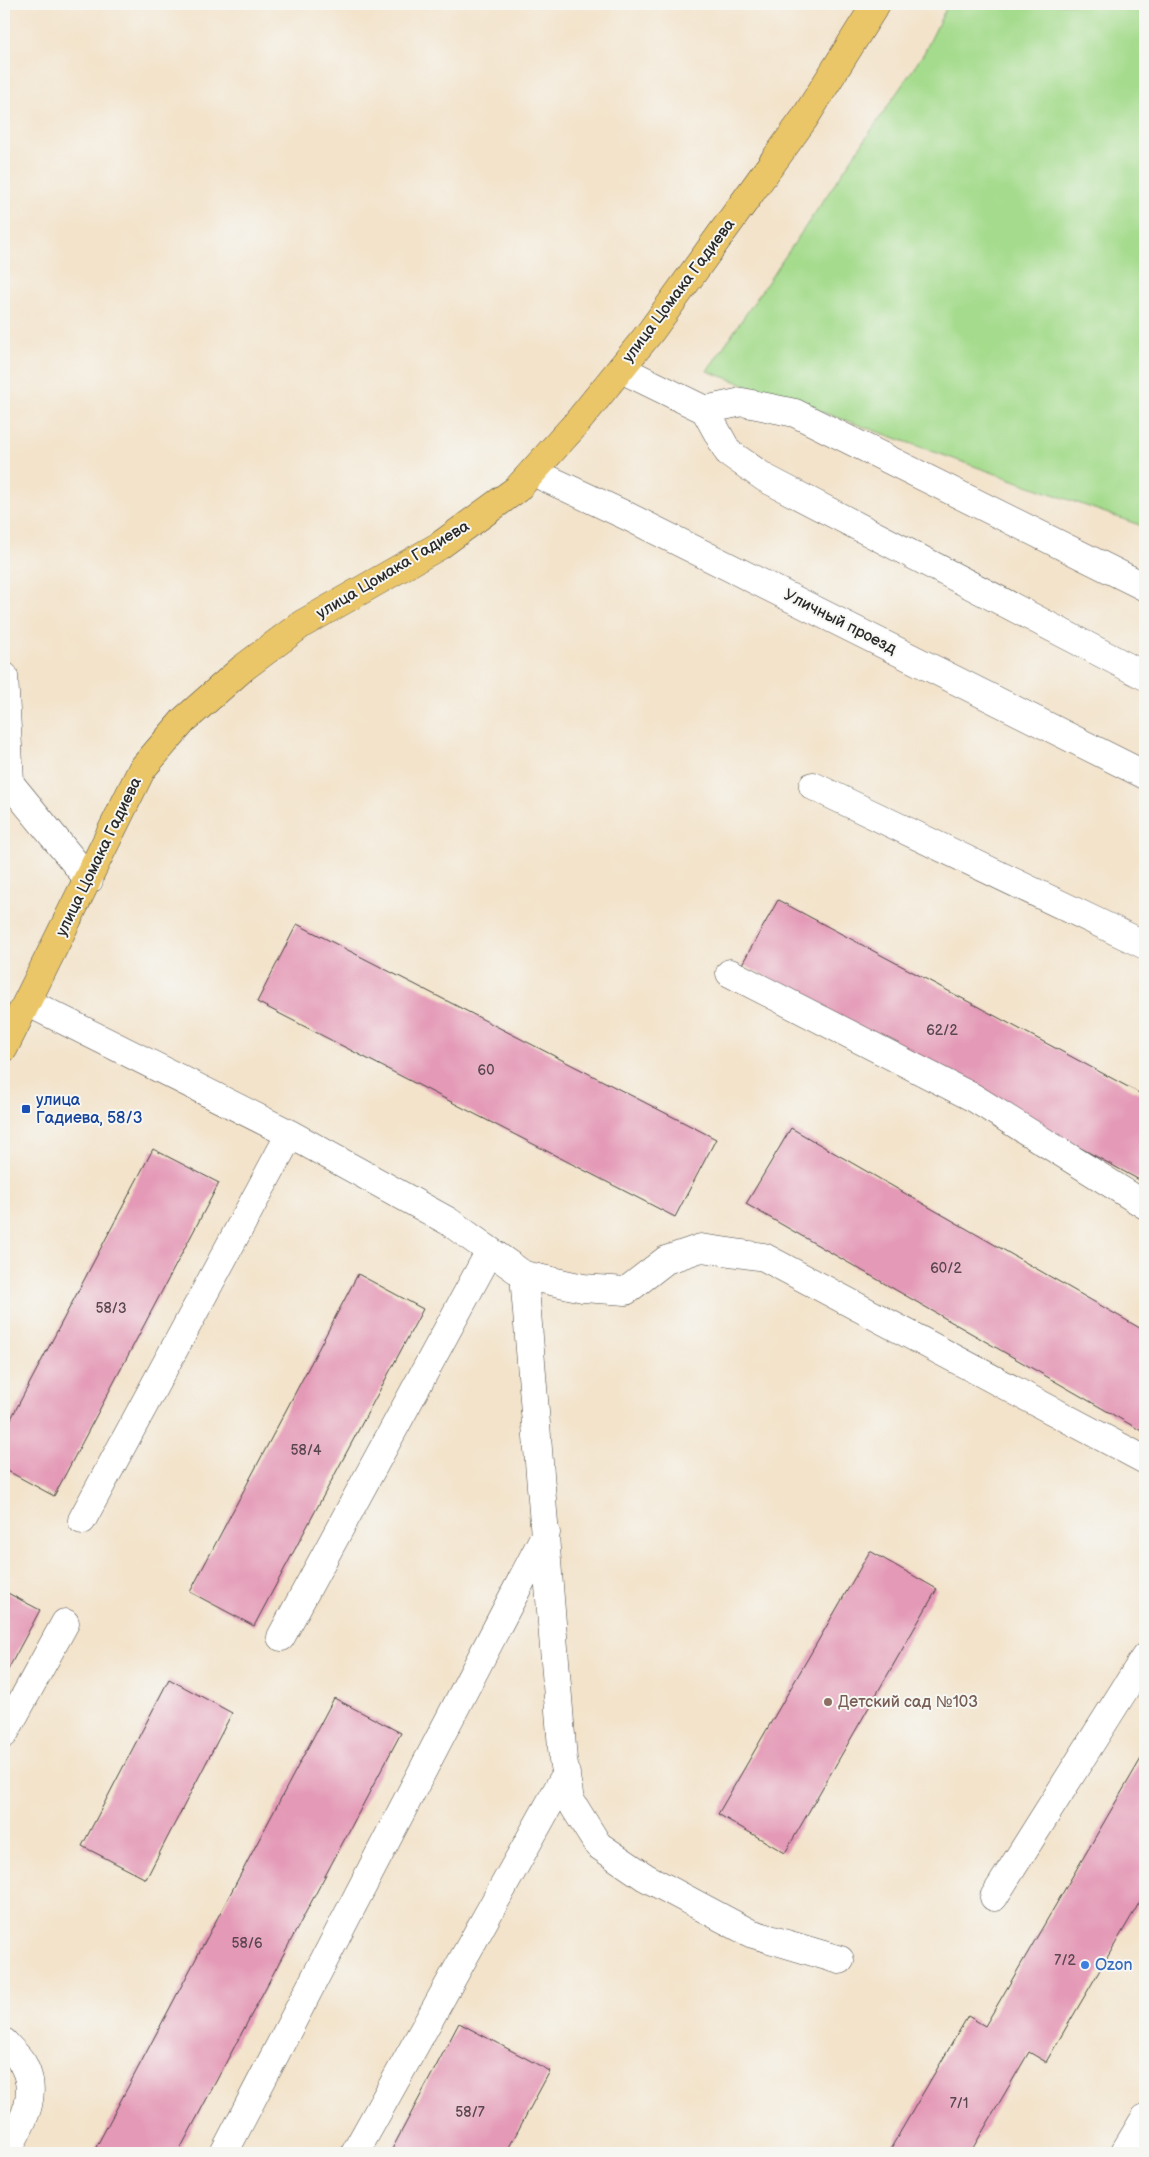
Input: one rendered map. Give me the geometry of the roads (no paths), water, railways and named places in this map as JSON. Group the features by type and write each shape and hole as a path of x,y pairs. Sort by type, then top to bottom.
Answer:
{"main road":[{"name":"улица Цомака Гадиева","path":"4,1048 89,880 142,769 184,720 243,668 302,624 439,546 517,489 575,425 651,331 804,119 876,4"}],"street":[{"path":"621,369 705,410 728,452 765,478 1145,676"},
{"path":"705,410 742,402 795,413 1145,587"},
{"name":"Уличный проезд","path":"533,472 627,516 1145,775"},
{"path":"4,676 7,779 89,880"},
{"path":"813,786 1145,945"},
{"path":"730,973 974,1098 1145,1205"},
{"path":"27,1002 290,1134 448,1221 524,1275 583,1288 626,1291 666,1260 701,1248 764,1257 1144,1460"},
{"path":"82,1520 290,1134"},
{"path":"281,1637 490,1251"},
{"path":"524,1275 566,1774 570,1800 598,1845 637,1872 750,1933 840,1960"},
{"path":"224,2153 546,1532"},
{"path":"4,1734 65,1623"},
{"path":"994,1896 1145,1657"},
{"path":"355,2153 566,1774"},
{"path":"4,2042 24,2064 30,2082 30,2106 6,2153"},
{"path":"1124,2153 1145,2118"}],"place":[{"name":"улица Гадиева, 58/3","path":"26,1109"},
{"name":"Детский сад №103","path":"828,1702"},
{"name":"Ozon","path":"1085,1965"}]}
